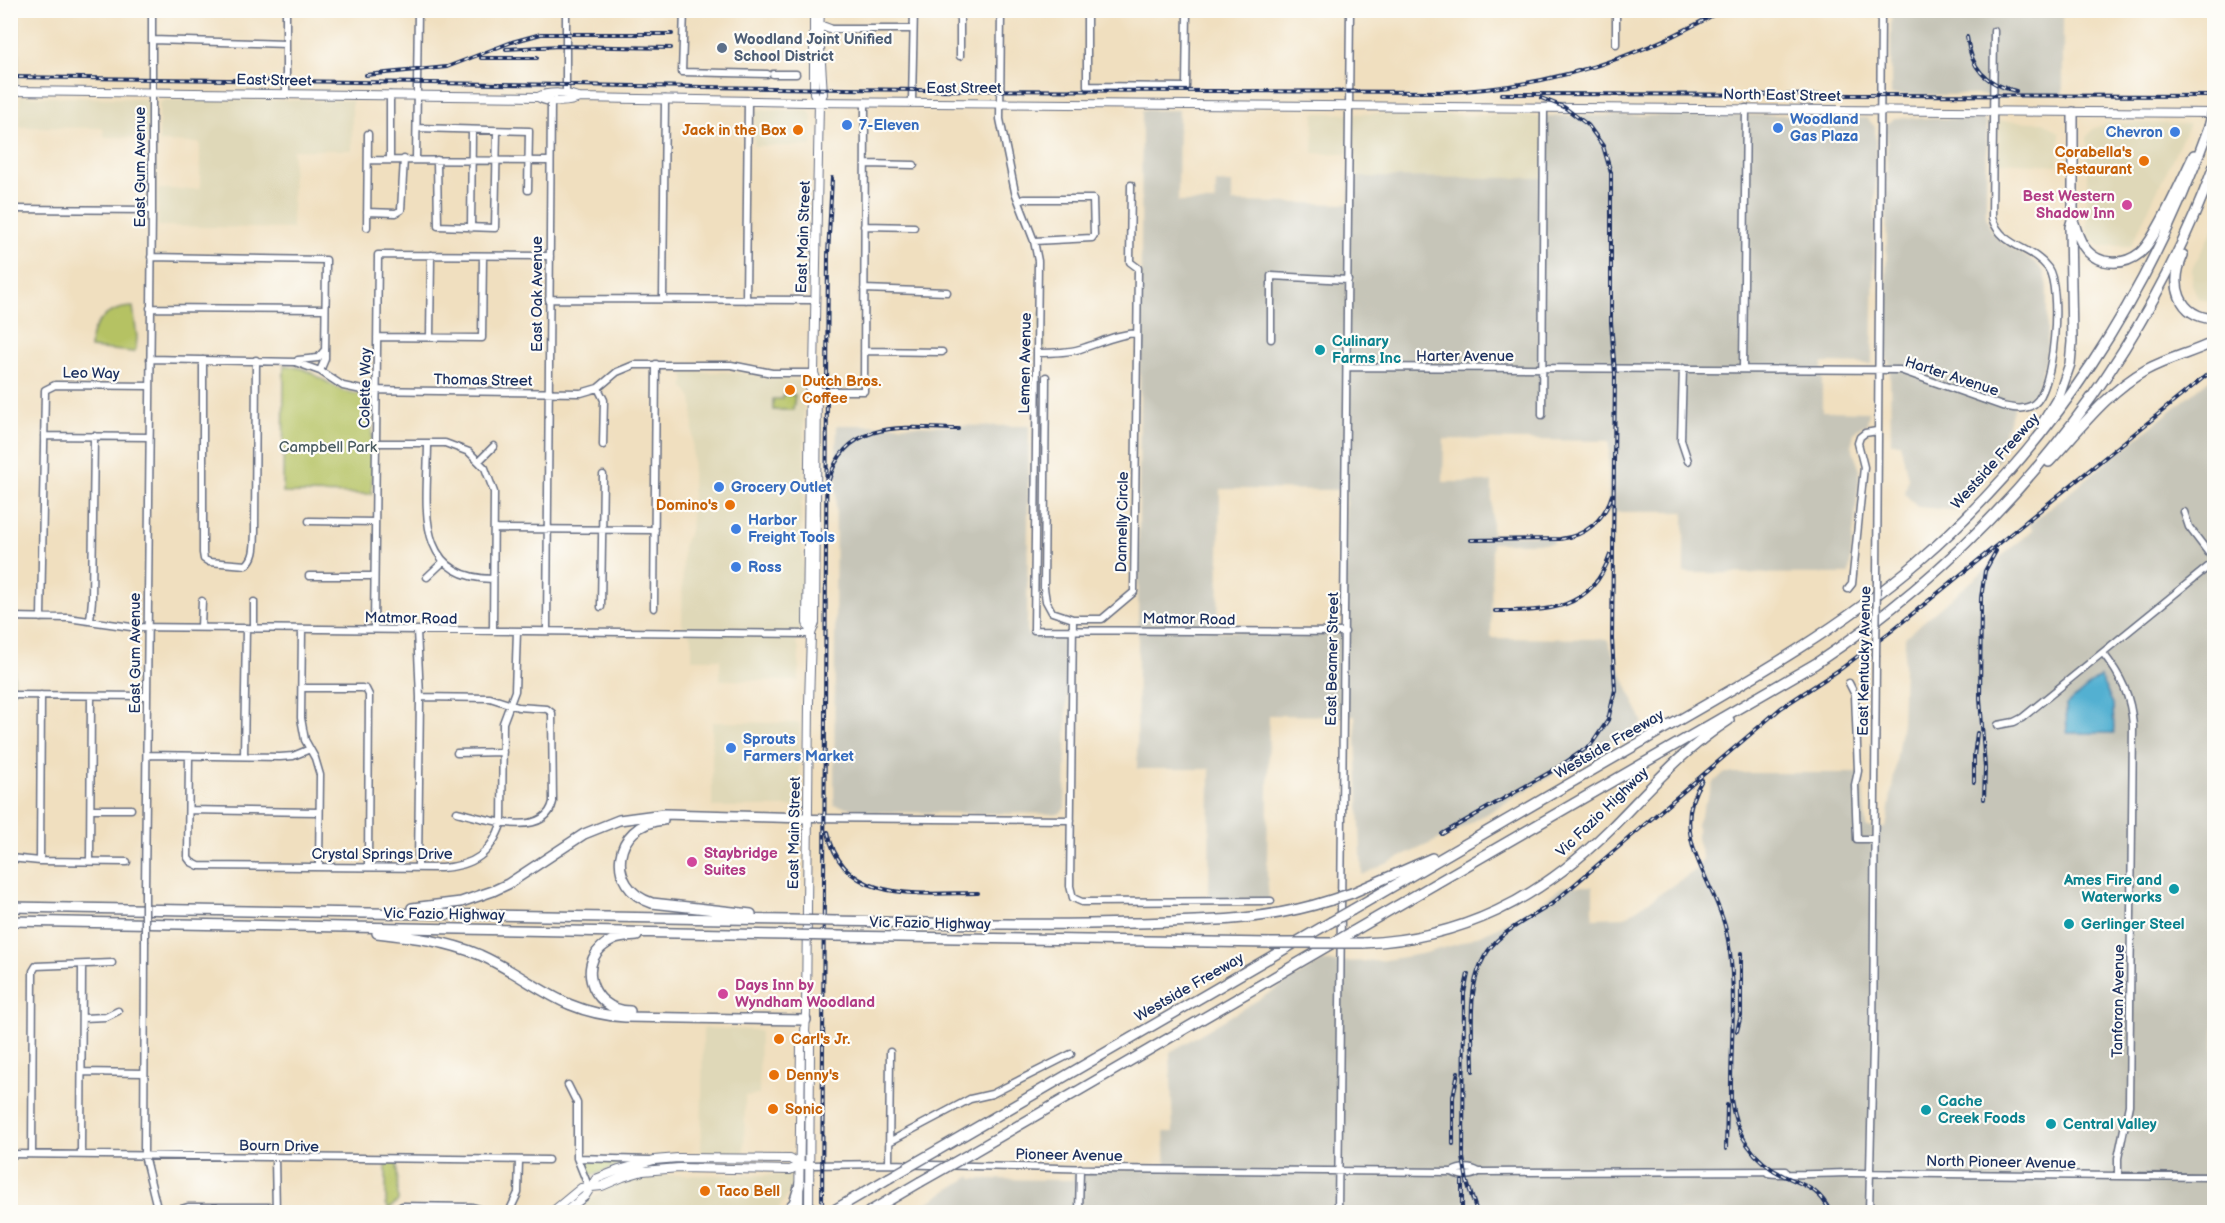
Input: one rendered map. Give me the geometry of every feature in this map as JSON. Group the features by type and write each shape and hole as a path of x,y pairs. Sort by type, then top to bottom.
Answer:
{"highway":[{"name":"Westside Freeway","path":"833,1212 1780,662 1870,601 1919,561 1963,520 1999,482 2069,398 2116,328 2170,226 2194,169 2214,111"},
{"path":"1999,482 2054,406 2067,375 2072,342 2070,227 2073,217 2073,112"},
{"path":"2073,217 2081,243 2097,258 2117,262 2138,255 2150,240 2207,131"},
{"path":"2214,166 2193,232 2179,263 2176,280 2179,295 2187,308 2200,316 2214,319"},
{"path":"869,1212 1764,694 1861,632 1902,601 1949,560 2033,472 2098,389 2156,294 2203,197"},
{"path":"1949,560 1956,557 1985,530 2121,388 2156,365 2214,342"},
{"name":"Vic Fazio Highway","path":"10,921 1270,943 1397,942 1443,932 1486,918 1556,877 1582,856 1658,777 1691,747 1750,707 1764,694"},
{"path":"373,912 440,906 485,894 508,884 584,834 619,820 664,814 807,818"},
{"path":"789,920 645,901 632,891 625,881 620,863 621,851 629,835 654,820 797,822 807,818"},
{"name":"Vic Fazio Highway","path":"10,907 1021,925 1222,921 1282,914 1331,900 1475,839"},
{"path":"10,900 63,907"},
{"path":"10,927 58,923"},
{"path":"330,927 426,939 455,946 493,962 558,1000 599,1014 625,1017 806,1017"},
{"path":"676,932 621,938 603,947 596,955 590,974 592,986 598,996 616,1010 806,1017"},
{"path":"785,1212 794,1203 800,1184"}],"main road":[{"path":"814,10 814,93 819,102"},
{"path":"819,102 823,94 820,10"},
{"path":"819,23 830,29"},
{"path":"820,35 830,29"},
{"name":"East Street","path":"10,91 537,97 543,100 579,98 1350,106"},
{"name":"East Street","path":"537,97 543,94 574,95 579,98"},
{"name":"East Main Street","path":"801,1212 801,1043 805,1033 806,1017 811,634 815,623 817,382 814,373 814,300 819,102"},
{"name":"North East Street","path":"1350,106 2073,112 2214,111"},
{"name":"East Main Street","path":"811,634 807,623 809,439 810,382 814,373"},
{"name":"East Main Street","path":"801,1212 810,1165 810,1044 805,1033"},
{"path":"801,1064 807,1068 810,1090"},
{"path":"688,1168 694,1163 712,1159"},
{"path":"703,1169 713,1164 726,1163 728,1159"},
{"name":"Pioneer Avenue","path":"565,1212 585,1196 596,1179 654,1160 790,1159 800,1165"},
{"name":"Pioneer Avenue","path":"552,1212 581,1188 602,1186 643,1171 688,1168 790,1170 800,1165 810,1165"}],"street":[{"name":"East Gum Avenue","path":"152,10 144,1155 158,1212"},
{"path":"286,10 286,94"},
{"path":"416,160 418,10"},
{"path":"566,10 566,95"},
{"path":"684,10 682,72 796,74"},
{"path":"912,101 914,10"},
{"path":"960,10 960,56"},
{"name":"Lemen Avenue","path":"1001,10 999,102 1001,132 1038,261 1034,630"},
{"path":"1087,10 1087,86 1186,87 1187,10"},
{"name":"East Beamer Street","path":"1338,1212 1350,10"},
{"path":"1616,10 1616,44"},
{"name":"East Kentucky Avenue","path":"1869,1212 1874,1045 1881,10"},
{"path":"830,29 913,29"},
{"name":"Harter Avenue","path":"1347,367 1900,370 2002,406 2020,409 2033,404 2044,392 2053,361 2055,283 2049,268 2004,238 1996,230 1992,206 1994,31"},
{"path":"152,40 286,44"},
{"path":"390,95 390,159"},
{"path":"663,299 665,99"},
{"name":"East Oak Avenue","path":"547,631 551,100"},
{"path":"746,300 748,101"},
{"path":"817,391 864,391 865,102"},
{"path":"1542,415 1544,107"},
{"path":"1743,368 1746,108"},
{"path":"417,128 529,131 528,190"},
{"path":"471,228 472,131"},
{"path":"438,160 437,225 439,227 495,228 497,131"},
{"path":"367,227 368,134"},
{"path":"367,212 396,213 401,210 404,159"},
{"path":"368,160 550,161"},
{"path":"865,164 914,165"},
{"name":"Dannelly Circle","path":"1073,619 1102,619 1134,592 1138,268 1130,262 1131,185"},
{"path":"1019,201 1023,199 1093,199 1094,235 1092,238 1034,241"},
{"path":"10,209 152,210"},
{"path":"864,226 914,227"},
{"name":"Colette Way","path":"374,629 378,255 431,255"},
{"path":"430,337 431,255 550,256"},
{"path":"377,336 482,338 483,256"},
{"path":"152,257 326,260 325,359 320,370"},
{"path":"1271,339 1271,276 1348,280"},
{"path":"864,289 947,292"},
{"path":"549,298 814,300"},
{"path":"150,308 325,309"},
{"path":"1037,353 1079,350 1123,334 1137,333"},
{"path":"291,361 318,358 325,348"},
{"path":"864,351 942,352"},
{"name":"Thomas Street","path":"150,359 291,361 320,370 338,383 350,388 377,391 581,393 598,388 628,366 656,364 731,365 772,373 814,373"},
{"path":"203,360 204,533 202,553 204,559 209,562 246,565 252,561 253,555 256,360"},
{"path":"654,608 656,364"},
{"path":"1683,368 1681,440 1688,461"},
{"path":"1046,377 1044,588 1046,601 1053,612 1073,619 1070,886 1072,898 1082,902 1271,901"},
{"name":"Leo Way","path":"40,618 44,394 50,386 150,386"},
{"path":"598,388 603,400 603,445"},
{"path":"1036,392 1046,392"},
{"path":"1848,589 1852,584 1864,467 1858,443 1860,437 1865,433 1877,431"},
{"path":"44,436 149,437"},
{"path":"90,621 93,600 94,436"},
{"path":"376,443 445,443 462,448 479,461 493,484 493,630"},
{"path":"428,443 428,530 433,546 444,561 462,574 493,579"},
{"path":"479,461 494,446"},
{"path":"601,607 603,475"},
{"path":"1035,512 1044,512"},
{"path":"1998,725 2022,718 2214,561 2189,527 2184,512"},
{"path":"309,521 375,522"},
{"path":"494,529 655,530"},
{"path":"427,577 444,561"},
{"path":"309,576 374,576"},
{"path":"201,627 202,602"},
{"path":"254,602 254,628"},
{"name":"Matmor Road","path":"10,617 148,627 811,634"},
{"path":"244,756 246,628"},
{"path":"302,628 302,730 320,775 319,866"},
{"path":"417,630 420,698 418,866"},
{"name":"Matmor Road","path":"1034,630 1345,632"},
{"name":"Crystal Springs Drive","path":"189,810 188,852 191,862 199,866 418,866 441,868 468,863 487,851 498,834 502,822 503,723 516,678 517,631"},
{"name":"Tanforan Avenue","path":"2103,653 2118,672 2126,688 2131,704 2133,726 2129,1105 2118,1158 2118,1176"},
{"path":"1849,683 1855,695 1858,771 1855,785 1857,839 1874,838"},
{"path":"302,688 362,688 366,689 369,695 368,866"},
{"path":"10,695 147,696"},
{"path":"40,861 41,695"},
{"path":"90,861 91,696"},
{"path":"420,698 490,699 518,707 547,709 552,714 553,802 551,810 541,820 522,824 457,812"},
{"path":"147,755 287,757 310,749"},
{"path":"457,753 503,752"},
{"path":"189,756 189,810 320,812"},
{"path":"91,809 131,809"},
{"path":"807,818 1071,820"},
{"path":"10,858 40,861 127,862"},
{"path":"32,1154 33,971 36,966 112,963"},
{"path":"81,1154 82,965"},
{"path":"83,1018 106,1017 118,1011"},
{"path":"890,1052 890,1164"},
{"path":"890,1142 970,1099 992,1094 1071,1054"},
{"path":"82,1072 144,1073"},
{"path":"568,1085 577,1103 577,1158 589,1188"},
{"name":"Bourn Drive","path":"10,1154 548,1161"},
{"path":"178,1210 188,1207 276,1210 275,1158"},
{"path":"577,1158 654,1160"},
{"path":"509,1212 518,1193 519,1161"},
{"name":"Pioneer Avenue","path":"810,1165 890,1164 1338,1171"},
{"path":"1079,1212 1080,1168"},
{"name":"North Pioneer Avenue","path":"1338,1171 1452,1172 1473,1169 1479,1172 2214,1177"},
{"path":"392,1212 402,1206 472,1207 491,1212"}],"shaded area":[{"path":"1891,11 2063,11 2063,95 1891,95"},
{"path":"11,19 20,19 19,86 11,86"},
{"path":"20,96 145,99 149,106 148,138 104,137 103,128 19,127"},
{"path":"165,100 352,100 352,150 293,150 292,229 158,226 158,189 200,189 200,143 159,142 159,103"},
{"path":"755,110 808,110 812,116 812,146 754,146"},
{"path":"1142,110 1179,110 1178,202 1215,202 1216,183 1232,183 1232,202 1349,204 1349,177 1543,178 1545,116 1785,115 1813,118 1867,118 1875,127 1872,364 1822,363 1822,411 1869,412 1867,424 1859,427 1854,433 1851,446 1860,470 1849,574 1684,573 1684,512 1608,512 1609,441 1444,439 1443,482 1492,482 1492,535 1553,535 1553,543 1492,543 1491,638 1607,639 1643,723 1453,833 1362,875 1355,716 1269,715 1267,873 1269,901 1209,901 1210,769 1137,769","holes":["1220,489 1346,490 1344,632 1218,631"]},
{"path":"1314,113 1545,116 1544,178 1349,177 1349,154 1313,153"},
{"path":"1893,118 1983,119 1987,124 1986,216 1991,231 2000,241 2036,263 2044,272 2047,287 2047,348 2037,388 2029,398 2016,403 1997,453 2002,457 1953,510 1917,507 1905,494 1908,478 1900,443 1891,443 1890,364 1886,357 1887,125"},
{"path":"1999,121 2044,122 2060,133 2058,165 1999,162"},
{"path":"2108,123 2189,124 2131,246 2100,246 2092,240 2087,229 2087,137 2092,129"},
{"path":"2214,228 2214,304 2198,298 2192,284 2192,268"},
{"path":"684,372 733,372 804,382 804,499 801,502 802,622 796,643 799,648 799,681 720,680 720,659 692,659 692,638 682,624 683,546 690,531 692,508 693,406 692,399 684,387"},
{"path":"2214,376 2214,1212 912,1212 971,1176 973,1179 1073,1180 1073,1169 1166,1169 1164,1132 1173,1132 1170,1052 1322,962 1380,961 1421,954 1458,944 1494,929 1535,907 1563,886 1593,886 1593,918 1625,917 1696,870 1703,859 1697,839 1697,824 1713,783 1724,773 1862,773 1866,827 1886,828 1902,722 1905,637 2033,530 2029,525"},
{"path":"837,425 1029,426 1027,635 1064,636 1068,642 1065,808 1059,814 873,812 834,805 836,466 839,460 836,458"},
{"path":"712,722 800,723 799,807 712,807"},
{"path":"703,1028 760,1030 759,1095 745,1096 744,1155 701,1155"},
{"path":"656,1175 789,1175 795,1183 777,1212 572,1212 616,1182"}],"green space":[{"path":"133,307 137,337 136,349 133,352 90,348 93,331 102,318 116,310"},
{"path":"1045,311 1044,349 1041,346 1041,312"},
{"name":"Campbell Park","path":"284,365 304,369 343,391 372,397 372,494 283,493"},
{"path":"783,394 795,395 793,410 773,410 773,399 782,399"},
{"path":"11,622 15,622 14,691 11,691"},
{"path":"587,1161 624,1161 625,1163 594,1175 589,1173 585,1164"},
{"path":"386,1163 397,1163 398,1201 389,1209 386,1204"}],"water":[{"path":"2100,677 2113,704 2114,733 2067,733 2066,705"}],"railway":[{"path":"10,77 919,90 1444,92 1518,85 1588,68 1656,43 1722,10"},
{"path":"366,75 447,67 512,42 541,34 672,34"},
{"path":"1967,37 1972,58 1981,73 1996,84 2016,91"},
{"path":"506,49 559,46 671,48"},
{"path":"481,58 537,58"},
{"path":"1501,94 2214,96"},
{"path":"1442,834 1559,767 1591,745 1608,720 1615,690 1612,639 1615,374 1611,322 1611,173 1603,146 1588,125 1564,107 1541,98"},
{"path":"822,1212 828,255 832,178"},
{"path":"1473,1071 1472,999 1475,981 1489,949 1502,936 1553,903 1781,708 1842,668 1890,632 2214,369"},
{"path":"829,480 837,460 849,445 864,436 882,430 900,428 958,429"},
{"path":"1471,540 1569,537 1593,525 1604,512 1612,495"},
{"path":"1984,799 1985,768 1980,698 1981,598 1985,571 1996,551"},
{"path":"1495,611 1549,608 1579,598 1602,574 1610,555"},
{"path":"1974,782 1977,733"},
{"path":"1702,780 1693,799 1689,818 1696,854 1719,907 1729,947 1733,990 1731,1099 1733,1111 1741,1134 1755,1154 1773,1170 1817,1193 1830,1212"},
{"path":"828,832 836,856 850,872 867,883 888,890 910,893 978,893"},
{"path":"1737,1031 1741,1015 1741,953"},
{"path":"1468,974 1464,993 1463,1157 1467,1182 1477,1212"},
{"path":"1453,1144 1453,1097 1458,1072"},
{"path":"1726,1149 1727,1105"},
{"path":"1462,1181 1462,1212"}],"place":[{"name":"Woodland Joint Unified School District","path":"722,48"},
{"name":"7-Eleven","path":"847,125"},
{"name":"Woodland Gas Plaza","path":"1778,128"},
{"name":"Jack in the Box","path":"798,130"},
{"name":"Chevron","path":"2175,132"},
{"name":"Corabella's Restaurant","path":"2144,161"},
{"name":"Best Western Shadow Inn","path":"2127,205"},
{"name":"Culinary Farms Inc","path":"1320,350"},
{"name":"Dutch Bros. Coffee","path":"790,390"},
{"name":"Grocery Outlet","path":"719,487"},
{"name":"Domino's","path":"730,505"},
{"name":"Harbor Freight Tools","path":"736,529"},
{"name":"Ross","path":"736,567"},
{"name":"Sprouts Farmers Market","path":"731,748"},
{"name":"Staybridge Suites","path":"692,862"},
{"name":"Ames Fire and Waterworks","path":"2174,889"},
{"name":"Gerlinger Steel","path":"2069,924"},
{"name":"Days Inn by Wyndham Woodland","path":"723,994"},
{"name":"Carl's Jr.","path":"779,1039"},
{"name":"Denny's","path":"774,1075"},
{"name":"Sonic","path":"773,1109"},
{"name":"Cache Creek Foods","path":"1926,1110"},
{"name":"Central Valley","path":"2051,1124"},
{"name":"Taco Bell","path":"705,1191"}]}
